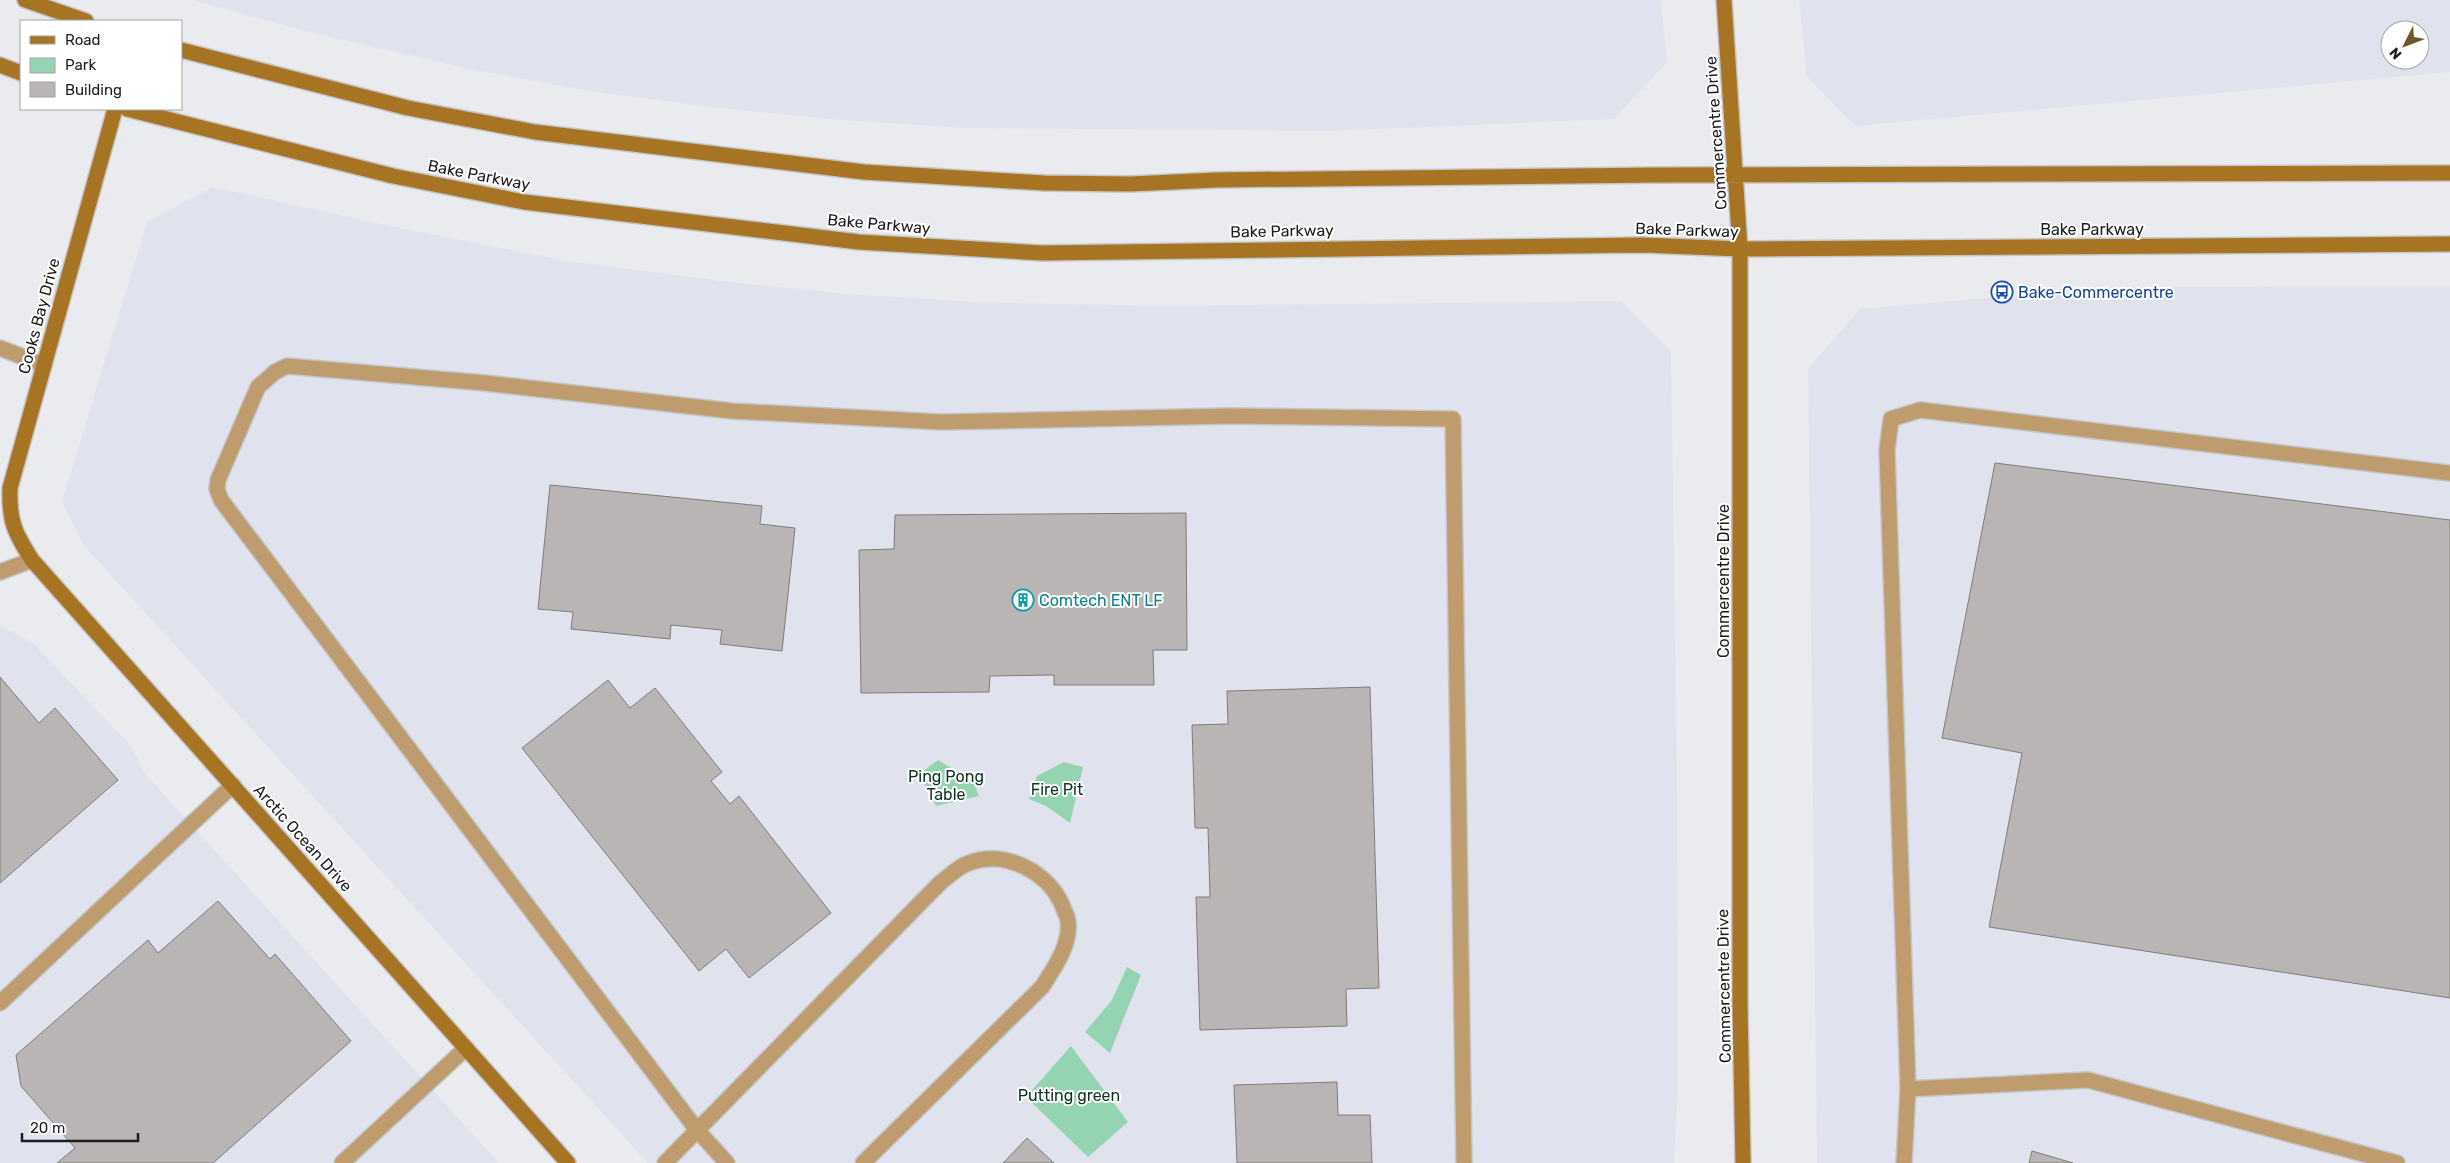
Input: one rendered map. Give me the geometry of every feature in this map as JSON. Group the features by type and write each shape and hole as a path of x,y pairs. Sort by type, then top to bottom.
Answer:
{"main road":[{"path":"25,0 83,20"},
{"name":"Commercentre Drive","path":"1724,0 1740,249 1740,1005 1743,1163"},
{"path":"182,50 408,108 535,132 864,172 1044,183 1131,184 1226,180 1736,176 2450,173"},
{"path":"0,65 20,72"},
{"name":"Cooks Bay Drive","path":"15,534 9,510 10,488 115,110"},
{"name":"Bake Parkway","path":"132,110 393,176 524,202 859,242 1042,253 1643,245 1740,249 2450,244"},
{"name":"Arctic Ocean Drive","path":"15,534 32,560 568,1163"}],"lane":[{"path":"0,348 44,365"},
{"path":"727,1163 697,1130 221,500 217,489 258,387 275,372 288,366 485,383 732,411 941,422 1229,416 1454,419 1464,1163"},
{"path":"1904,1163 1908,1090 1886,450 1891,419 1920,410 2450,473"},
{"path":"0,572 32,560"},
{"path":"0,1003 233,785"},
{"path":"665,1163 940,882 968,863 995,858 1022,864 1046,880 1060,900 1068,921 1063,954 1042,987 863,1163"},
{"path":"342,1163 466,1048"},
{"path":"1908,1090 2088,1080 2396,1163"}],"shaded area":[{"path":"192,0 1661,0 1667,62 1614,119 1329,131 965,128 839,120 711,107 590,91 465,68 313,33"},
{"path":"1799,0 2450,0 2450,72 1855,126 1807,77"},
{"path":"213,187 385,225 567,261 721,281 847,294 974,302 1159,306 1621,301 1671,351 1677,782 1678,1087 1674,1163 648,1163 85,547 62,502 147,222"},
{"path":"2450,286 2450,1163 1817,1163 1808,369 1860,309 2115,287"},
{"path":"0,625 33,643 131,746 146,775 499,1163 0,1163"}],"green space":[{"name":"Ping Pong Table","path":"938,760 973,781 979,796 936,806 919,774"},
{"name":"Fire Pit","path":"1064,762 1083,767 1070,823 1046,806 1029,799 1037,776"},
{"path":"1127,967 1141,975 1110,1053 1085,1032 1112,1000"},
{"name":"Putting green","path":"1071,1046 1128,1122 1088,1157 1026,1097"}],"building":[{"path":"1995,463 2450,520 2450,998 1989,927 2022,753 1942,738"},
{"path":"550,485 762,506 760,524 795,528 782,651 720,644 722,630 671,625 670,639 571,629 573,612 538,609"},
{"name":"Comtech ENT LF","path":"1186,513 1187,650 1153,650 1154,685 1054,685 1054,675 990,676 989,692 861,693 859,550 894,549 895,515"},
{"path":"0,677 39,723 55,708 118,780 0,883"},
{"path":"608,680 630,708 655,688 722,772 711,781 730,804 739,796 831,913 749,978 726,949 699,971 522,748"},
{"path":"1370,687 1379,988 1346,989 1347,1026 1200,1030 1196,897 1210,897 1208,828 1195,828 1192,725 1228,724 1227,691"},
{"path":"218,901 270,959 275,954 351,1041 213,1163 57,1163 75,1148 21,1086 16,1055 148,940 158,953"},
{"path":"1337,1082 1338,1115 1370,1115 1372,1163 1237,1163 1234,1085"},
{"path":"1027,1138 1054,1163 1003,1163"},
{"path":"2032,1151 2073,1163 2029,1163"}],"place":[{"name":"Bake-Commercentre","path":"2002,292"},
{"name":"Comtech ENT LF","path":"1023,600"}]}
